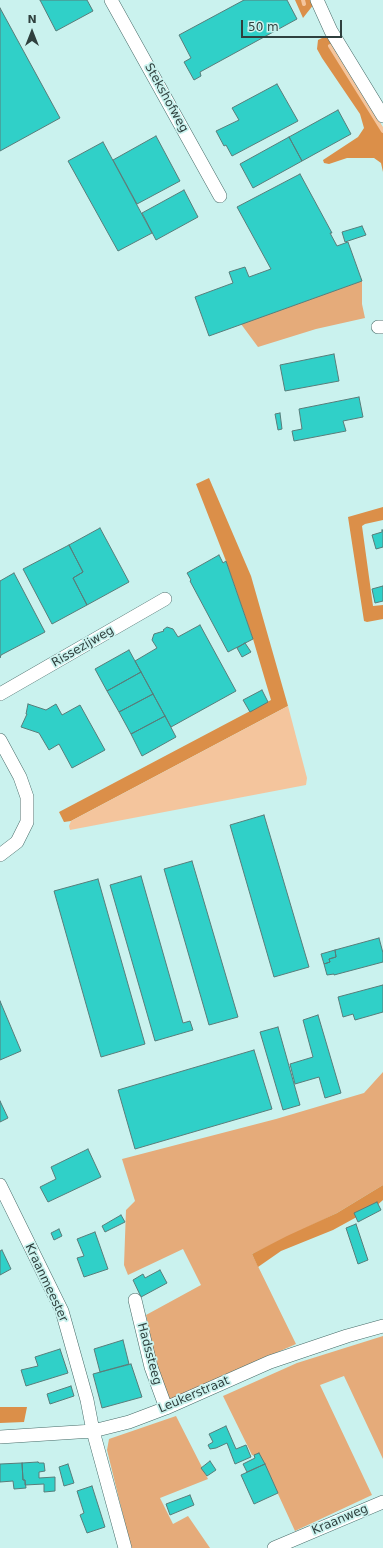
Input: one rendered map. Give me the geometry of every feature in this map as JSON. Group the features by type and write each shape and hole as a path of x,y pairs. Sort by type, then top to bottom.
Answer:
{"street":[{"name":"Stekshofweg","path":"111,0 220,196"},
{"path":"317,0 331,31 383,116"},
{"name":"Rissezijweg","path":"0,694 165,599"},
{"path":"0,740 20,777 27,797 27,822 17,842 0,855"},
{"name":"Kraanmeester","path":"0,1186 62,1311 87,1400 93,1431 125,1548"},
{"name":"Hadssteeg","path":"135,1300 150,1367 166,1408"},
{"name":"Leukerstraat","path":"0,1437 93,1431 129,1422 166,1408 270,1362 347,1336 383,1326"},
{"name":"Kraanweg","path":"274,1548 383,1502"}],"shaded area":[{"path":"295,0 313,0 314,4 303,18"},
{"path":"326,36 339,50 383,128 383,172 381,163 374,158 347,158 329,164 324,163 323,160 358,137 364,128 360,114 317,49 318,40"},
{"path":"362,281 362,304 365,318 316,329 258,347 241,324"},
{"path":"209,478 251,576 288,706 71,821 64,822 59,812 271,700 253,639 226,561 196,484"},
{"path":"383,507 383,520 362,526 373,606 383,605 383,619 367,622 364,621 348,517"},
{"path":"288,706 307,778 306,785 70,830 69,826 71,821"},
{"path":"383,1072 383,1185 337,1213 252,1254 296,1344 168,1401 158,1373 146,1315 201,1285 183,1249 128,1275 124,1265 126,1210 135,1201 122,1159 276,1119 364,1093"},
{"path":"383,1185 383,1200 375,1207 333,1230 281,1251 258,1267 252,1254 337,1213"},
{"path":"383,1336 383,1459 344,1376 320,1385 372,1495 295,1531 261,1457 252,1455 223,1396 297,1363"},
{"path":"0,1407 27,1407 24,1422 0,1423"},
{"path":"176,1416 208,1479 160,1498 173,1524 188,1516 210,1548 131,1548 107,1450 109,1439"}],"building":[{"path":"40,0 87,0 93,11 56,31"},
{"path":"244,0 287,0 297,19 200,72 201,76 194,80 184,62 191,58 179,35"},
{"path":"0,8 60,118 0,151"},
{"path":"277,84 298,121 232,156 226,145 224,146 216,131 239,120 232,108"},
{"path":"338,110 351,134 302,161 289,137"},
{"path":"156,136 180,181 137,204 113,160"},
{"path":"289,137 302,161 253,188 240,164"},
{"path":"103,142 152,233 118,251 68,161"},
{"path":"300,174 332,233 330,233 337,246 348,242 362,281 209,336 195,297 233,283 229,272 245,267 249,277 271,269 237,207"},
{"path":"184,190 198,217 156,240 142,213"},
{"path":"362,226 366,235 345,242 342,232"},
{"path":"334,354 339,381 285,391 280,365"},
{"path":"359,397 363,417 343,421 346,431 294,441 292,431 302,429 299,409"},
{"path":"280,413 282,429 278,430 275,414"},
{"path":"100,528 129,582 87,605 73,578 83,572 69,545"},
{"path":"382,530 383,547 376,549 372,535 382,532"},
{"path":"69,545 83,572 73,578 87,605 52,624 23,569"},
{"path":"219,555 223,563 226,561 253,639 228,652 187,573"},
{"path":"14,573 45,632 1,655 0,658 0,581"},
{"path":"383,586 383,601 375,603 372,589"},
{"path":"200,625 236,691 171,727 135,661 157,648 152,640 154,634 164,631 163,630 167,627 173,629 178,637"},
{"path":"245,643 251,652 242,657 237,648"},
{"path":"129,650 141,672 107,691 95,669"},
{"path":"141,672 153,694 119,712 107,691"},
{"path":"262,690 268,702 250,712 243,700"},
{"path":"153,694 165,716 131,734 119,712"},
{"path":"28,704 46,710 56,704 62,715 80,705 105,750 72,768 59,744 49,750 39,733 21,727 27,714"},
{"path":"165,716 176,737 142,756 131,734"},
{"path":"264,815 309,967 274,977 230,825"},
{"path":"192,861 238,1017 209,1025 164,869"},
{"path":"141,876 183,1023 190,1021 193,1030 155,1041 110,885"},
{"path":"98,879 145,1044 101,1057 54,891"},
{"path":"379,938 383,953 383,962 334,975 327,975 324,964 330,962 329,959 336,957 335,950"},
{"path":"335,950 336,957 329,959 330,962 324,964 321,954"},
{"path":"383,985 383,1012 355,1020 353,1014 343,1017 338,997"},
{"path":"0,1001 21,1051 0,1060"},
{"path":"318,1015 341,1093 325,1098 319,1077 295,1084 290,1064 313,1057 303,1020"},
{"path":"278,1027 300,1105 283,1110 260,1032"},
{"path":"254,1050 272,1109 135,1149 118,1090"},
{"path":"0,1101 8,1118 0,1122"},
{"path":"88,1149 101,1177 48,1202 40,1187 56,1179 51,1167"},
{"path":"377,1202 381,1210 358,1222 354,1213"},
{"path":"121,1215 125,1222 105,1232 102,1226"},
{"path":"356,1224 368,1260 358,1264 346,1228"},
{"path":"59,1229 62,1236 54,1240 51,1233"},
{"path":"95,1232 108,1269 84,1277 77,1258 84,1256 77,1239"},
{"path":"2,1250 11,1269 0,1275 0,1251"},
{"path":"160,1270 167,1283 141,1297 133,1280 143,1274 145,1278"},
{"path":"123,1340 129,1364 100,1372 94,1349"},
{"path":"60,1349 68,1373 26,1386 21,1370 38,1366 35,1357"},
{"path":"131,1364 142,1397 102,1408 93,1374"},
{"path":"71,1386 74,1396 50,1404 47,1394"},
{"path":"226,1426 236,1449 246,1445 251,1457 235,1464 227,1443 210,1449 208,1445 213,1442 209,1434"},
{"path":"259,1453 265,1464 247,1472 243,1464 255,1458 254,1455"},
{"path":"210,1461 216,1470 207,1476 201,1468"},
{"path":"22,1463 44,1463 45,1471 39,1472 39,1478 55,1477 55,1491 44,1492 44,1484 25,1485 25,1480 23,1480"},
{"path":"22,1463 23,1480 25,1480 26,1488 14,1489 13,1481 0,1482 0,1464"},
{"path":"68,1464 74,1483 64,1486 59,1467"},
{"path":"265,1464 278,1493 254,1504 241,1475"},
{"path":"92,1486 105,1527 87,1533 80,1515 84,1513 77,1491"},
{"path":"190,1495 194,1505 170,1515 166,1504"}],"waterway":[{"path":"303,0 304,4"},
{"path":"330,46 383,131"}]}
